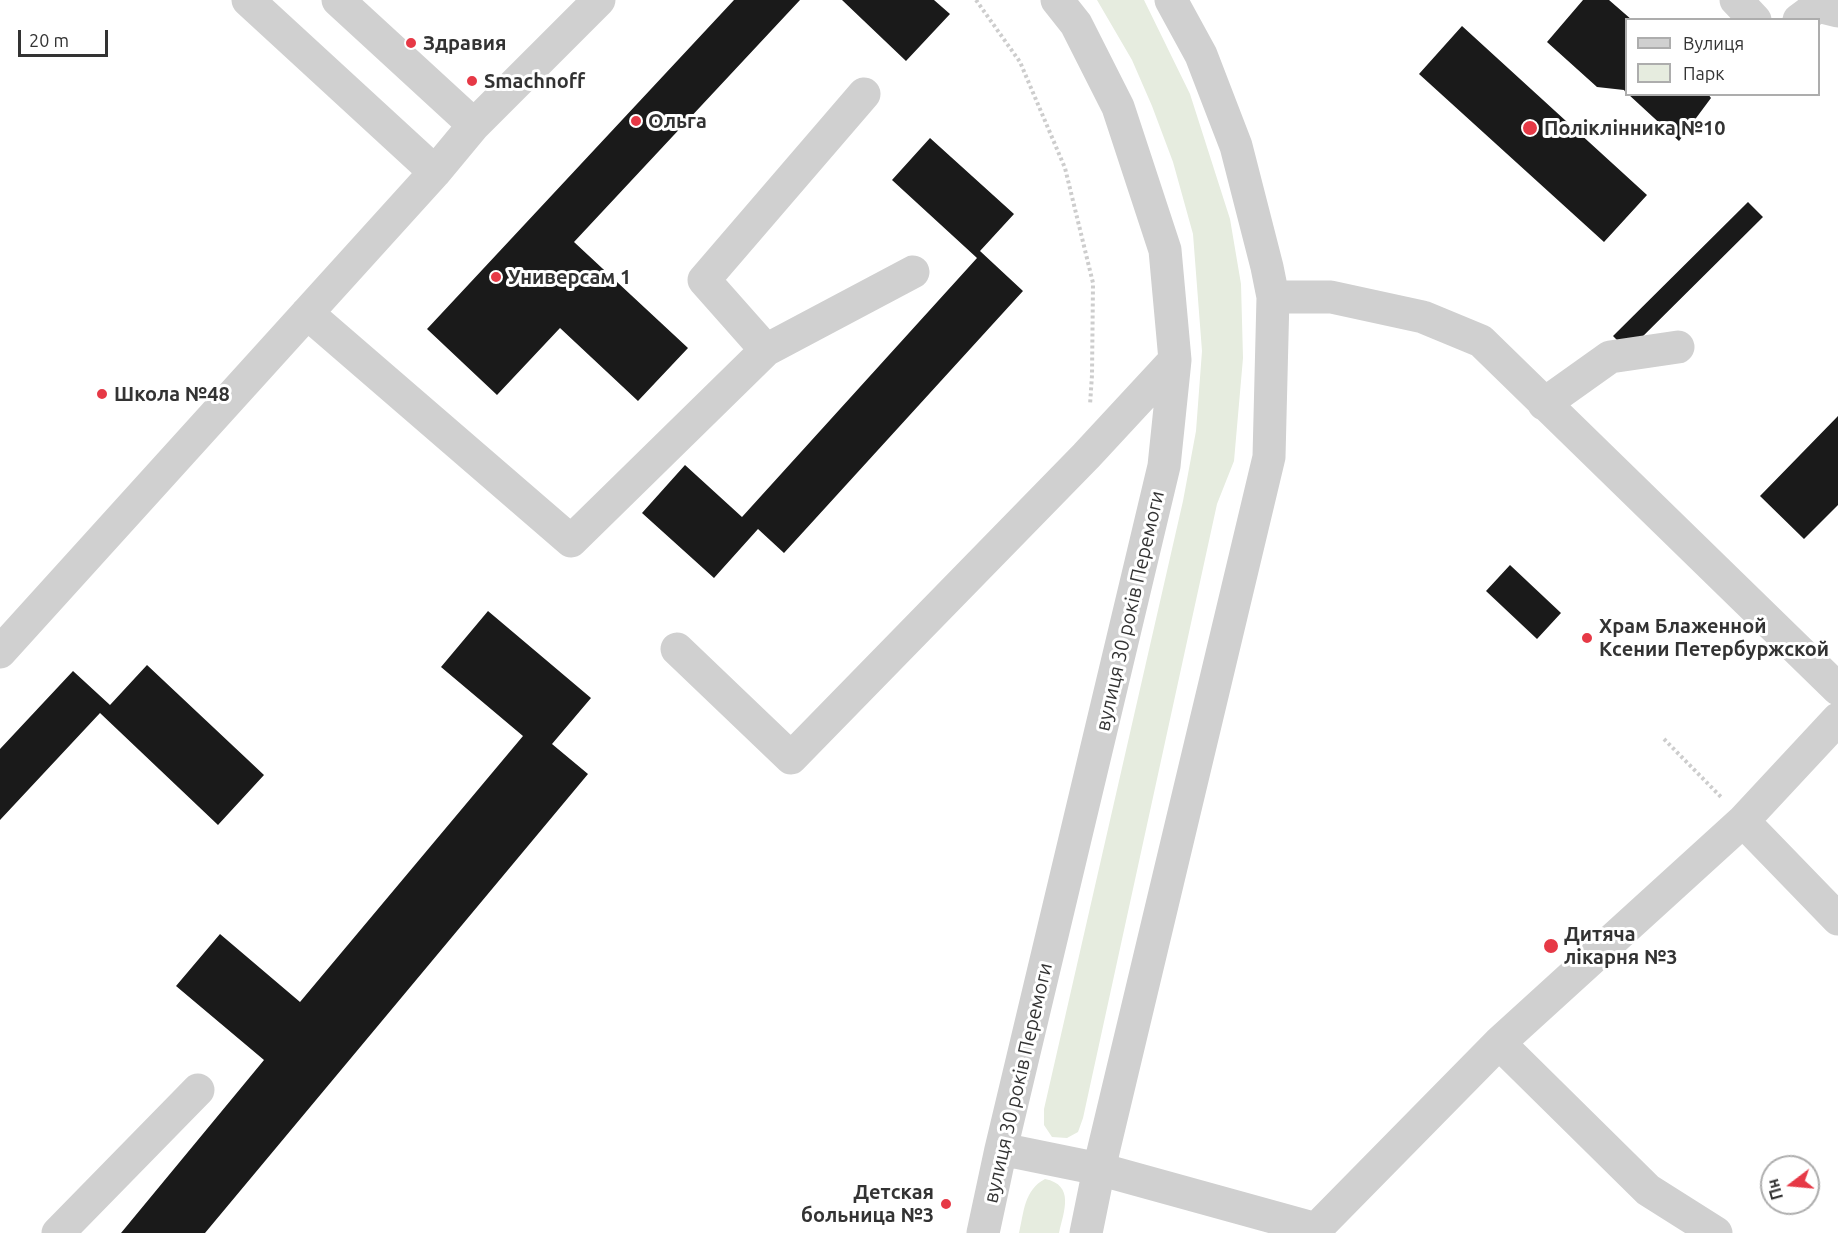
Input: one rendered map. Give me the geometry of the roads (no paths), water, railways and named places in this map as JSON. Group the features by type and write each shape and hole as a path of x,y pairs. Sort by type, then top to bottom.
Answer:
{"street":[{"path":"248,0 435,172"},
{"path":"338,0 474,125"},
{"path":"0,652 435,172 474,125 599,0"},
{"name":"вулиця 30 років Перемоги","path":"984,1233 1001,1149 1164,466 1175,360 1165,250 1118,107 1076,24 1057,0"},
{"path":"1086,1233 1099,1169 1269,457 1272,297 1268,267 1236,146 1201,55 1171,0"},
{"path":"1736,0 1753,18"},
{"path":"1802,18 1818,6 1838,11"},
{"path":"766,350 704,280 864,94"},
{"path":"307,313 571,541 766,350 912,272"},
{"path":"1272,297 1332,297 1423,317 1480,341 1838,689"},
{"path":"1544,404 1610,357 1678,347"},
{"path":"677,649 791,758 1086,456 1175,360"},
{"path":"1001,1149 1099,1169 1316,1231 1499,1043 1743,821 1838,719"},
{"path":"1743,821 1838,919"},
{"path":"1499,1043 1648,1190 1716,1233"},
{"path":"58,1233 198,1090"}],"place":[{"name":"Здравия","path":"411,43"},
{"name":"Smachnoff","path":"472,81"},
{"name":"Ольга","path":"636,121"},
{"name":"Поліклінника №10","path":"1530,128"},
{"name":"Универсам 1","path":"496,277"},
{"name":"Школа №48","path":"102,394"},
{"name":"Храм Блаженной Ксении Петербуржской","path":"1587,638"},
{"name":"Дитяча лікарня №3","path":"1551,946"},
{"name":"Детская больница №3","path":"946,1204"}]}
